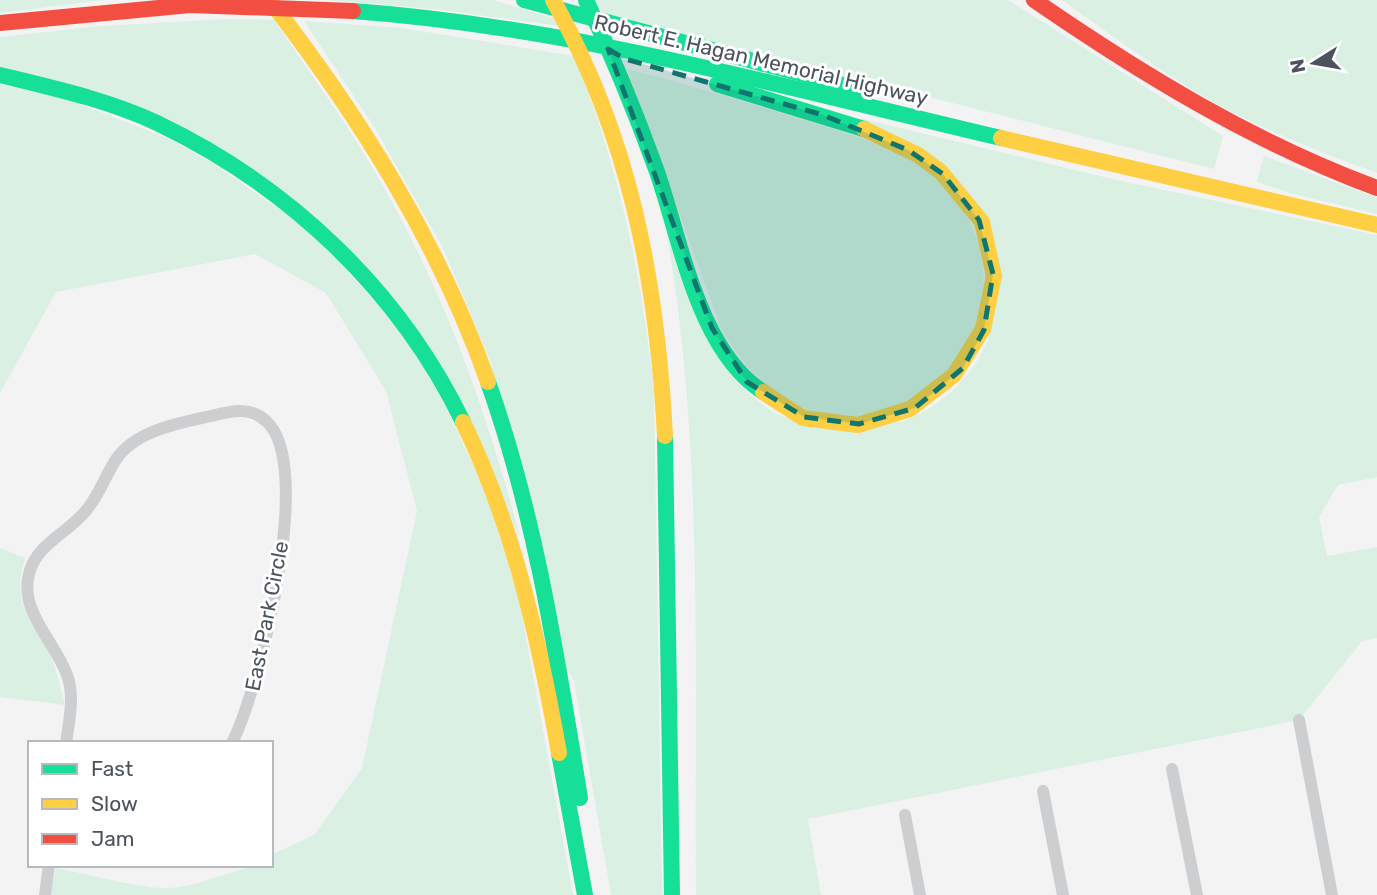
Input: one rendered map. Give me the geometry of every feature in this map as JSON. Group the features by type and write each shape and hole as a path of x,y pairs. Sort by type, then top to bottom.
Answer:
{"highway":[{"path":"270,0 329,76 388,167 452,289 486,374 505,430 538,561 596,895"},
{"path":"524,0 1014,130 1079,157"},
{"path":"553,0 583,55 608,115 637,215 656,317 662,373 667,478 672,895"},
{"path":"573,0 604,72 621,124 646,212 667,328 676,449 681,895"},
{"path":"586,0 633,107 712,328 747,382 791,411 834,425 868,423 897,416 934,396 962,368 975,349 987,320 994,287 987,239 971,206 960,191 933,166 881,138 823,115 682,68"},
{"path":"1034,0 1112,55 1214,116 1282,149 1377,188"},
{"name":"Robert E. Hagan Memorial Highway","path":"0,23 87,13 217,5 331,9 507,27 600,44 625,59 682,68 1377,225"},
{"path":"0,75 51,85 110,103 167,126 233,161 320,228 361,269 405,322 463,418 484,464 517,563 529,610 585,895"}],"street":[{"name":"East Park Circle","path":"66,741 70,687 63,666 32,610 28,597 29,573 38,554 82,516 122,451 145,435 236,410 246,411 266,421 279,445 284,499 280,572 252,693 233,741"},
{"path":"1298,720 1332,895"},
{"path":"1172,769 1196,895"},
{"path":"1043,791 1063,895"},
{"path":"905,816 920,895"},
{"path":"45,895 48,867"}],"highlighted area":[{"path":"608,49 625,59 823,115 908,150 943,174 979,220 993,274 984,330 963,368 915,408 859,424 804,417 747,382 712,328"}],"green space":[{"path":"0,0 104,0 0,13"},
{"path":"327,0 493,0 555,19 559,26 434,9"},
{"path":"595,0 1008,0 1223,136 1214,169 603,15"},
{"path":"1062,0 1377,0 1377,173 1299,143 1224,108 1162,70"},
{"path":"229,19 274,20 369,162 418,252 458,344 492,439 520,537 431,350 247,165 0,70 0,37 100,26"},
{"path":"304,21 402,28 574,56 603,138 626,220 643,305 654,391 662,895 611,895 574,681 567,670 490,360 443,248 375,128"},
{"path":"627,69 736,99 871,142 906,157 936,178 950,192 971,224 978,242 984,279 979,321 951,370 917,396 885,411 853,417 823,414 794,403 767,385 742,360 721,328"},
{"path":"0,85 62,97 169,139 209,161 311,231 406,336 447,409 486,493 519,599 573,895 50,895 56,868 142,886 181,887 245,868 273,867 273,854 314,835 362,768 417,511 386,391 326,293 255,254 56,292 0,393"},
{"path":"859,118 1112,179 1377,235 1377,477 1338,485 1319,517 1327,556 1377,547 1377,638 1362,641 1299,720 808,819 821,895 696,895 696,640 692,470 677,302 664,218 749,394 774,413 801,423 902,422 930,408 954,390 975,365 988,340 982,213"},
{"path":"1264,156 1377,198 1377,214 1290,193 1257,182"},
{"path":"0,548 25,558 20,591 23,603 47,647 65,705 0,697"}],"traffic: fast":[{"path":"524,0 866,91"},
{"path":"586,0 648,147 683,259 707,321 722,349 740,373 763,392"},
{"path":"353,11 435,19 598,45 760,80 1001,138"},
{"path":"0,75 80,95 157,123 252,178 295,210 336,247 373,286 407,328 437,374 463,422"},
{"path":"717,84 864,129"},
{"path":"488,382 505,433 532,536 580,798"},
{"path":"665,436 672,895"},
{"path":"559,753 585,895"}],"traffic: slow":[{"path":"553,0 580,52 602,104 635,211 655,321 665,436"},
{"path":"271,2 336,91 395,184 446,280 488,382"},
{"path":"763,392 803,418 858,425 910,409 954,375 983,329 994,276 982,222 941,172 918,155 864,129"},
{"path":"1001,138 1377,225"},
{"path":"463,422 497,502 523,584 559,753"}],"traffic: jam":[{"path":"1034,0 1116,55 1200,105 1286,150 1377,188"},
{"path":"0,23 190,5 353,11"}]}
